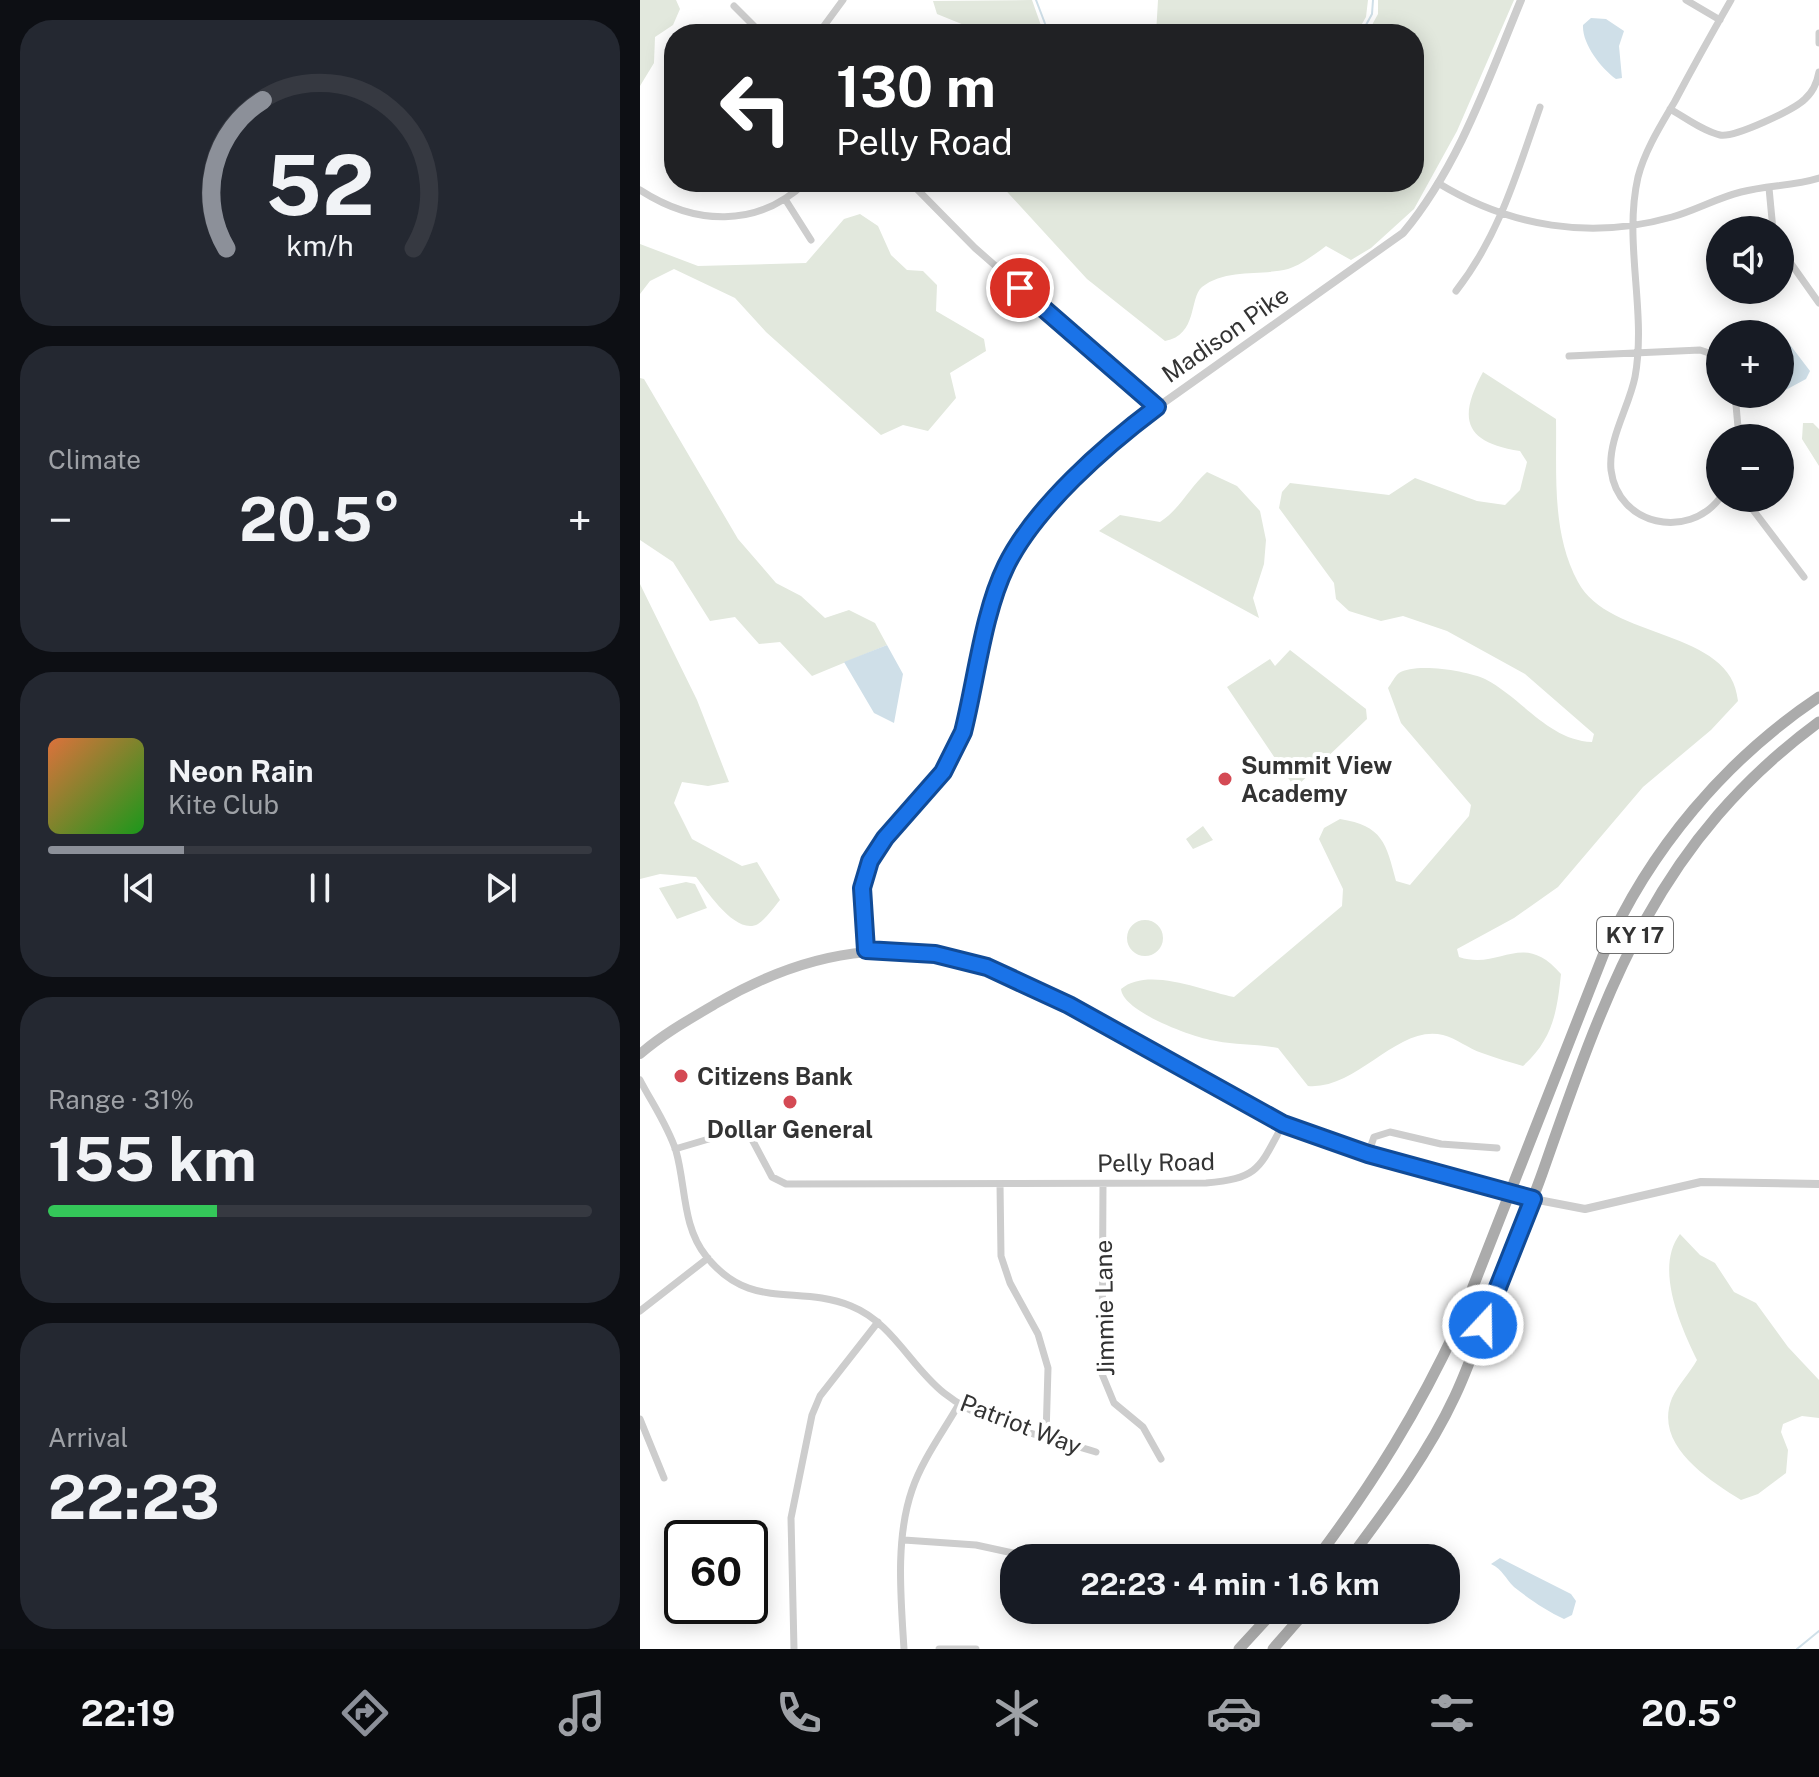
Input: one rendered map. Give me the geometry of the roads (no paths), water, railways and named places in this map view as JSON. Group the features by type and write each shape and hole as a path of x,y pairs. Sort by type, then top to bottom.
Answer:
{"main road":[{"name":"KY 17","path":"1328,1544 1372,1485 1406,1431 1458,1325 1604,953 1644,878 1670,839 1715,786 1755,748 1819,697"},
{"name":"KY 17","path":"1360,1544 1419,1460 1455,1397 1533,1199 1605,999 1651,905 1718,813 1762,768 1819,722"},
{"path":"640,1054 681,1024 776,972 805,962 866,950 935,954 1003,973 1283,1124 1368,1154 1533,1199"},
{"path":"1239,1649 1262,1624"},
{"path":"1273,1649 1295,1624"}],"street":[{"path":"825,24 843,0"},
{"name":"Madison Pike","path":"866,950 862,888 870,861 952,758 963,732 1005,568 1029,531 1109,446 1157,407 1389,245 1415,219 1438,183 1477,108 1521,0"},
{"path":"1686,0 1720,20"},
{"path":"1706,511 1699,517 1664,524 1633,511 1619,494 1611,460 1634,379 1637,353 1632,226 1645,158 1731,0"},
{"path":"734,6 752,24"},
{"path":"1819,33 1819,43"},
{"path":"1670,109 1708,131 1721,135 1734,134 1799,104 1811,93 1819,72"},
{"path":"1456,291 1486,250 1503,215 1540,107"},
{"path":"1438,183 1503,215 1561,227 1632,226 1677,216 1739,192 1819,178"},
{"path":"1769,188 1772,216"},
{"path":"640,190 678,211 705,217 751,214 794,192"},
{"path":"920,192 987,259 1157,407"},
{"path":"785,199 811,240"},
{"path":"1794,268 1819,303"},
{"path":"1569,356 1706,352"},
{"path":"1755,512 1804,577"},
{"name":"Patriot Way","path":"640,1080 675,1149 689,1221 708,1258 740,1284 757,1291 836,1301 878,1322 930,1381 959,1404 1096,1452"},
{"name":"Pelly Road","path":"675,1149 746,1128 772,1177 786,1184 1103,1184 1234,1180 1251,1174 1264,1159 1283,1124"},
{"path":"1368,1154 1374,1137 1390,1132 1441,1144 1497,1148"},
{"path":"1533,1199 1585,1209 1701,1182 1819,1184"},
{"path":"1000,1184 1001,1256 1010,1283 1038,1334 1048,1368 1046,1436"},
{"name":"Jimmie Lane","path":"1103,1184 1102,1374 1114,1403 1143,1427 1161,1459"},
{"path":"640,1311 708,1258"},
{"path":"794,1649 791,1518 809,1426 820,1396 878,1322"},
{"path":"904,1649 907,1505 917,1476 959,1404"},
{"path":"640,1419 664,1478"},
{"path":"904,1540 976,1545 1000,1550"},
{"path":"939,1649 976,1649"}],"waterway":[{"path":"1036,0 1045,24"},
{"path":"1366,24 1372,14 1373,0"},
{"path":"1797,1649 1819,1631"}],"place":[{"name":"Summit View Academy","path":"1225,779"},
{"name":"Citizens Bank","path":"681,1076"},
{"name":"Dollar General","path":"790,1102"}]}
